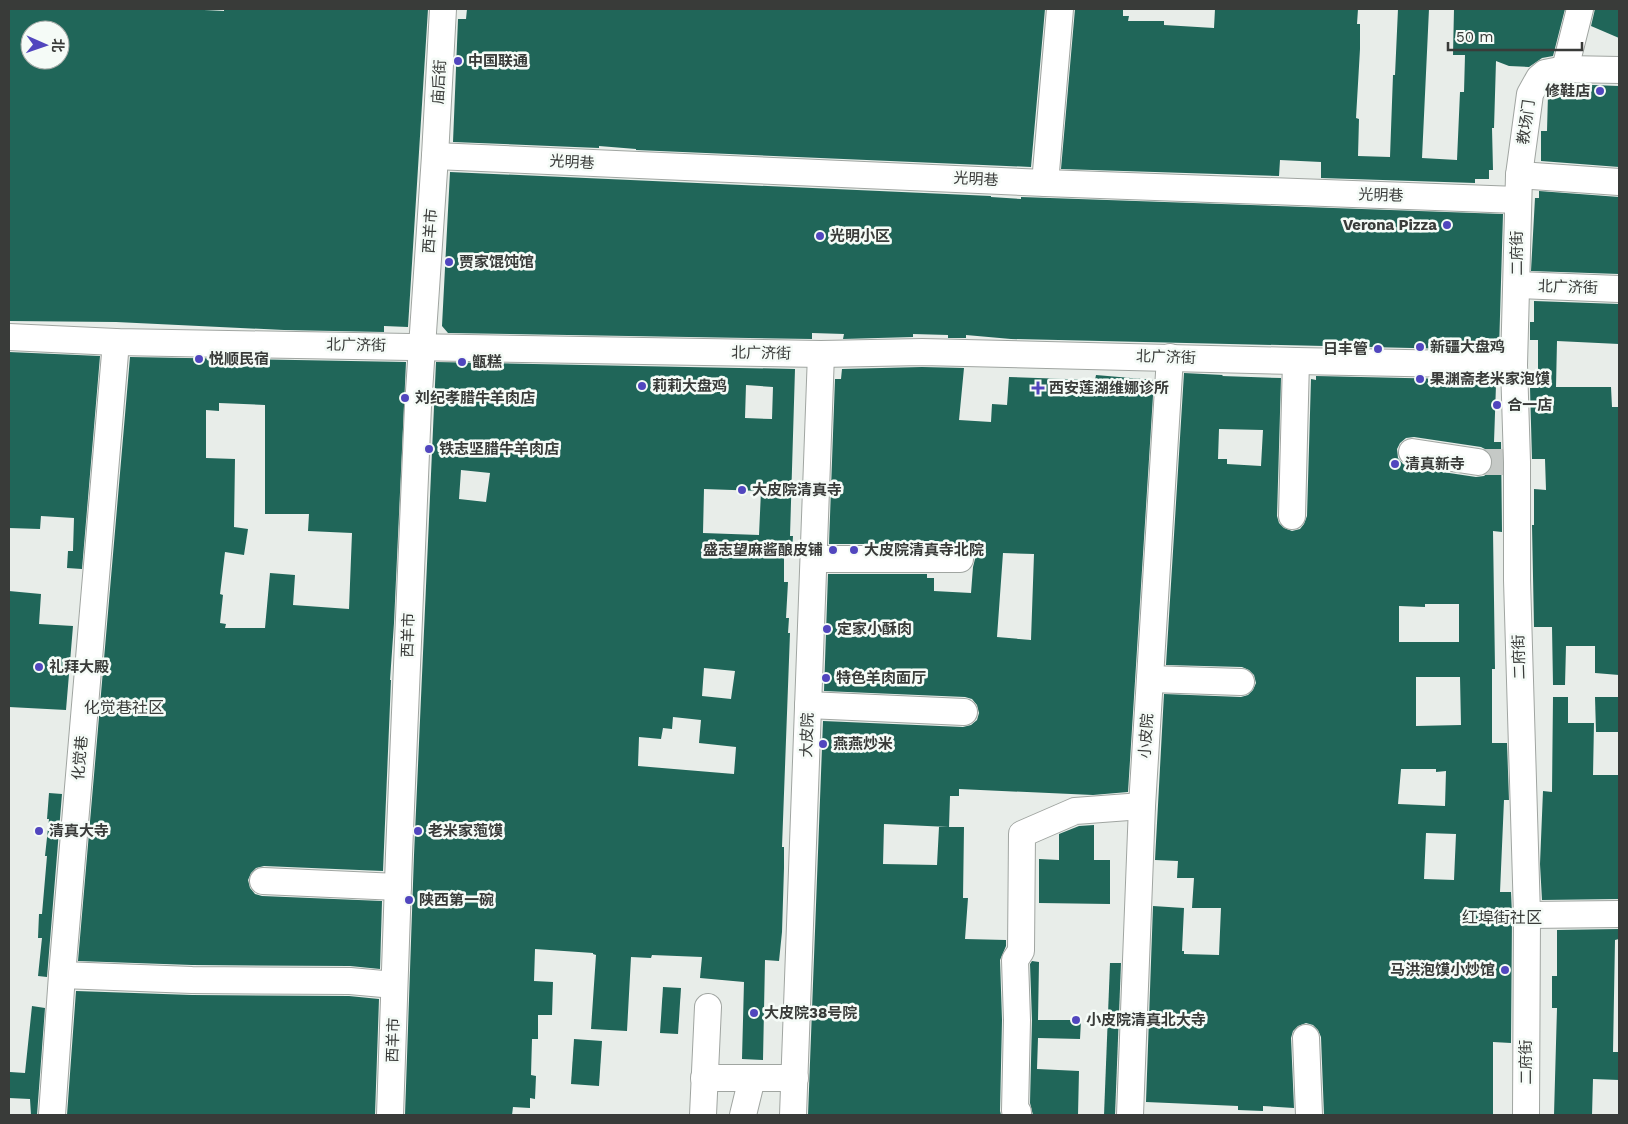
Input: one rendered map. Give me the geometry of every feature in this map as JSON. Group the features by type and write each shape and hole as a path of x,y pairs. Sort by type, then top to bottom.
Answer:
{"street":[{"name":"庙后街","path":"435,156 443,9"},
{"path":"1045,182 1060,9"},
{"path":"1565,69 1580,9"},
{"name":"教场门","path":"1519,187 1530,94 1534,85 1545,73 1565,69 1619,70"},
{"name":"光明巷","path":"435,156 1045,182 1519,187 1619,182"},
{"name":"西羊市","path":"390,1115 418,416 435,156"},
{"name":"二府街","path":"1519,187 1511,462 1517,580 1527,914 1526,1115"},
{"name":"北广济街","path":"1517,285 1619,289"},
{"name":"北广济街","path":"9,336 116,342 821,354 922,352 1514,365"},
{"name":"化觉巷","path":"52,1115 62,975 116,342"},
{"name":"大皮院","path":"793,1115 821,354"},
{"name":"小皮院","path":"1130,1115 1142,806 1170,357"},
{"path":"1292,516 1296,361"},
{"path":"1412,452 1478,462"},
{"path":"814,559 960,559"},
{"path":"1150,680 1241,682"},
{"path":"808,705 964,712"},
{"path":"1018,1115 1018,1112 1015,1111 1015,960 1021,951 1022,834 1075,811 1142,806"},
{"path":"263,881 398,887"},
{"path":"1527,914 1619,914"},
{"path":"62,975 192,980 350,981 394,985"},
{"path":"703,1115 708,1007"},
{"path":"1306,1038 1309,1115"},
{"path":"704,1078 795,1078"},
{"path":"743,1115 752,1078"},
{"path":"1130,1115 1135,1115"}],"building":[{"path":"9,9 184,9 224,11 224,9 428,9 408,327 384,326 384,332 284,330 116,322 9,321"},
{"path":"467,9 1045,9 1031,167 636,150 599,146 599,148 453,142 458,19 466,19"},
{"path":"1075,9 1123,9 1123,16 1129,16 1128,21 1164,21 1164,25 1214,28 1215,9 1358,9 1357,24 1360,24 1360,49 1356,118 1359,119 1358,156 1390,157 1398,9 1429,9 1422,158 1457,160 1460,92 1464,92 1465,55 1453,55 1454,9 1565,9 1553,56 1542,58 1529,67 1509,66 1496,61 1494,128 1492,128 1493,170 1489,170 1489,179 1475,179 1475,183 1321,178 1321,162 1280,160 1279,176 1061,169"},
{"path":"1595,9 1619,9 1619,38 1591,26"},
{"path":"1566,84 1619,86 1619,167 1541,161 1541,131 1547,131 1548,94 1554,86"},
{"path":"450,172 991,196 1021,199 1021,197 1503,214 1499,350 1011,339 966,335 966,338 948,338 948,335 913,334 913,337 843,339 844,334 812,333 812,339 448,333 442,326"},
{"path":"1539,191 1619,197 1619,274 1531,271 1535,198 1539,198"},
{"path":"1534,301 1619,304 1619,344 1557,341 1556,387 1611,387 1612,407 1619,407 1619,675 1595,673 1595,646 1566,646 1565,685 1553,685 1552,627 1534,627 1532,525 1534,525 1534,489 1546,490 1545,459 1532,459 1530,388 1538,388 1538,340 1530,340 1530,322 1534,322"},
{"path":"9,352 100,356 82,569 67,568 68,551 73,551 74,518 41,516 40,529 9,528"},
{"path":"130,357 406,362 390,680 383,871 264,866 256,868 248,880 250,888 255,894 262,896 382,901 380,969 350,966 192,965 78,961","holes":["219,403 265,405 265,514 309,514 308,531 352,533 349,609 293,605 295,575 270,573 265,628 225,628 226,624 220,623 223,595 220,594 225,552 244,555 248,529 234,527 235,459 206,458 206,410 219,411"]},
{"path":"436,362 795,369 790,536 793,536 792,553 784,556 784,582 788,582 786,618 789,618 788,633 790,633 782,847 784,847 784,868 782,932 779,961 765,960 763,1060 742,1059 744,982 700,978 702,957 652,955 651,958 631,957 627,1031 591,1029 596,955 593,953 535,949 534,981 553,982 552,1015 538,1015 538,1039 532,1039 531,1075 536,1076 535,1099 530,1098 530,1108 513,1107 512,1115 405,1115 414,855","holes":["746,385 773,387 772,419 745,418","461,470 490,473 486,502 459,499","704,489 761,491 759,535 703,533","704,668 735,671 731,699 702,696","673,717 701,720 699,743 736,747 734,774 638,766 639,737 661,739 663,728 672,729"]},
{"path":"964,368 959,420 991,422 992,404 1007,405 1009,377 1095,380 1096,375 1154,380 1128,792 1093,795 959,789 959,796 950,796 949,827 964,827 963,898 968,898 965,939 1006,940 1006,946 1000,960 1002,1020 1001,1115 808,1115 823,721 963,727 971,725 977,720 979,713 977,705 972,699 965,697 824,691 828,574 927,574 927,578 934,578 934,591 971,593 975,559 973,552 967,546 960,544 829,544 835,379 841,379 842,369","holes":["1003,553 1034,554 1031,640 997,637","884,824 949,827 939,827 937,865 883,864"]},
{"path":"1184,373 1281,378 1277,516 1279,523 1284,528 1292,531 1300,529 1307,516 1311,379 1316,380 1316,376 1494,380 1494,385 1496,385 1494,442 1501,442 1502,532 1493,531 1495,669 1492,669 1492,743 1507,743 1509,800 1504,800 1500,892 1511,892 1512,915 1511,1043 1493,1042 1493,1115 1324,1115 1321,1037 1313,1025 1306,1023 1298,1026 1293,1031 1291,1038 1294,1108 1263,1106 1263,1111 1238,1110 1238,1106 1146,1102 1153,906 1184,908 1182,951 1184,951 1184,954 1219,955 1221,908 1192,908 1194,878 1177,878 1178,861 1155,860 1164,694 1241,697 1248,695 1256,683 1254,675 1242,667 1166,665","holes":["1219,429 1263,430 1261,466 1227,464 1227,459 1218,459","1414,437 1481,447 1492,456 1493,465 1484,476 1476,477 1409,467 1398,458 1397,449 1406,438","1425,604 1459,604 1459,642 1399,642 1399,606 1425,607","1416,677 1460,677 1461,725 1416,726","1401,769 1436,769 1436,772 1446,771 1445,806 1398,804","1426,833 1456,834 1454,880 1424,879"]},
{"name":"礼拜大殿","path":"9,591 41,594 39,624 73,626 66,710 9,707"},
{"path":"1553,697 1568,697 1568,723 1594,723 1593,775 1619,775 1619,899 1542,900 1540,864 1543,791 1552,792"},
{"path":"1595,697 1619,697 1619,732 1596,732"},
{"path":"49,793 62,794 47,977 38,976 42,938 38,938 39,914 42,914 47,856 45,856 49,819 47,819"},
{"path":"1094,825 1094,860 1110,860 1110,904 1039,903 1039,859 1059,860 1059,834 1079,826"},
{"path":"1619,929 1619,939 1615,940 1613,1052 1619,1052 1619,1080 1593,1079 1592,1115 1554,1115 1557,1008 1552,1008 1552,976 1557,976 1557,930"},
{"path":"1032,961 1039,962 1038,1020 1081,1020 1080,1039 1038,1038 1037,1069 1079,1071 1078,1115 1033,1115 1030,1103 1032,1020 1030,964"},
{"path":"1110,963 1121,963 1115,1115 1104,1115"},
{"path":"663,987 681,988 678,1034 660,1033"},
{"path":"76,991 192,995 349,996 379,999 375,1115 67,1115"},
{"path":"32,1006 45,1008 37,1115 31,1115 30,1099 9,1098 10,1072 25,1073"},
{"path":"574,1039 602,1041 599,1086 571,1084"}],"tunnel":[{"path":"1478,462 1505,462"}],"place":[{"name":"中国联通","path":"458,61"},
{"name":"修鞋店","path":"1600,91"},
{"name":"Verona Pizza","path":"1447,225"},
{"name":"光明小区","path":"820,236"},
{"name":"贾家馄饨馆","path":"449,262"},
{"name":"新疆大盘鸡","path":"1420,347"},
{"name":"日丰管","path":"1378,349"},
{"name":"悦顺民宿","path":"199,359"},
{"name":"甑糕","path":"462,362"},
{"name":"果渊斋老米家泡馍","path":"1420,379"},
{"name":"莉莉大盘鸡","path":"642,386"},
{"name":"西安莲湖维娜诊所","path":"1038,388"},
{"name":"刘纪孝腊牛羊肉店","path":"405,398"},
{"name":"合一店","path":"1497,405"},
{"name":"铁志坚腊牛羊肉店","path":"429,449"},
{"name":"清真新寺","path":"1395,464"},
{"name":"大皮院清真寺","path":"742,490"},
{"name":"盛志望麻酱酿皮铺","path":"833,550"},
{"name":"大皮院清真寺北院","path":"854,550"},
{"name":"定家小酥肉","path":"827,629"},
{"name":"礼拜大殿","path":"39,667"},
{"name":"特色羊肉面厅","path":"826,678"},
{"name":"燕燕炒米","path":"823,744"},
{"name":"清真大寺","path":"39,831"},
{"name":"老米家萢馍","path":"418,831"},
{"name":"陕西第一碗","path":"409,900"},
{"name":"马洪泡馍小炒馆","path":"1505,970"},
{"name":"大皮院38号院","path":"754,1013"},
{"name":"小皮院清真北大寺","path":"1076,1020"}],"district":[{"name":"化觉巷社区","path":"124,707"},
{"name":"红埠街社区","path":"1502,917"}]}
